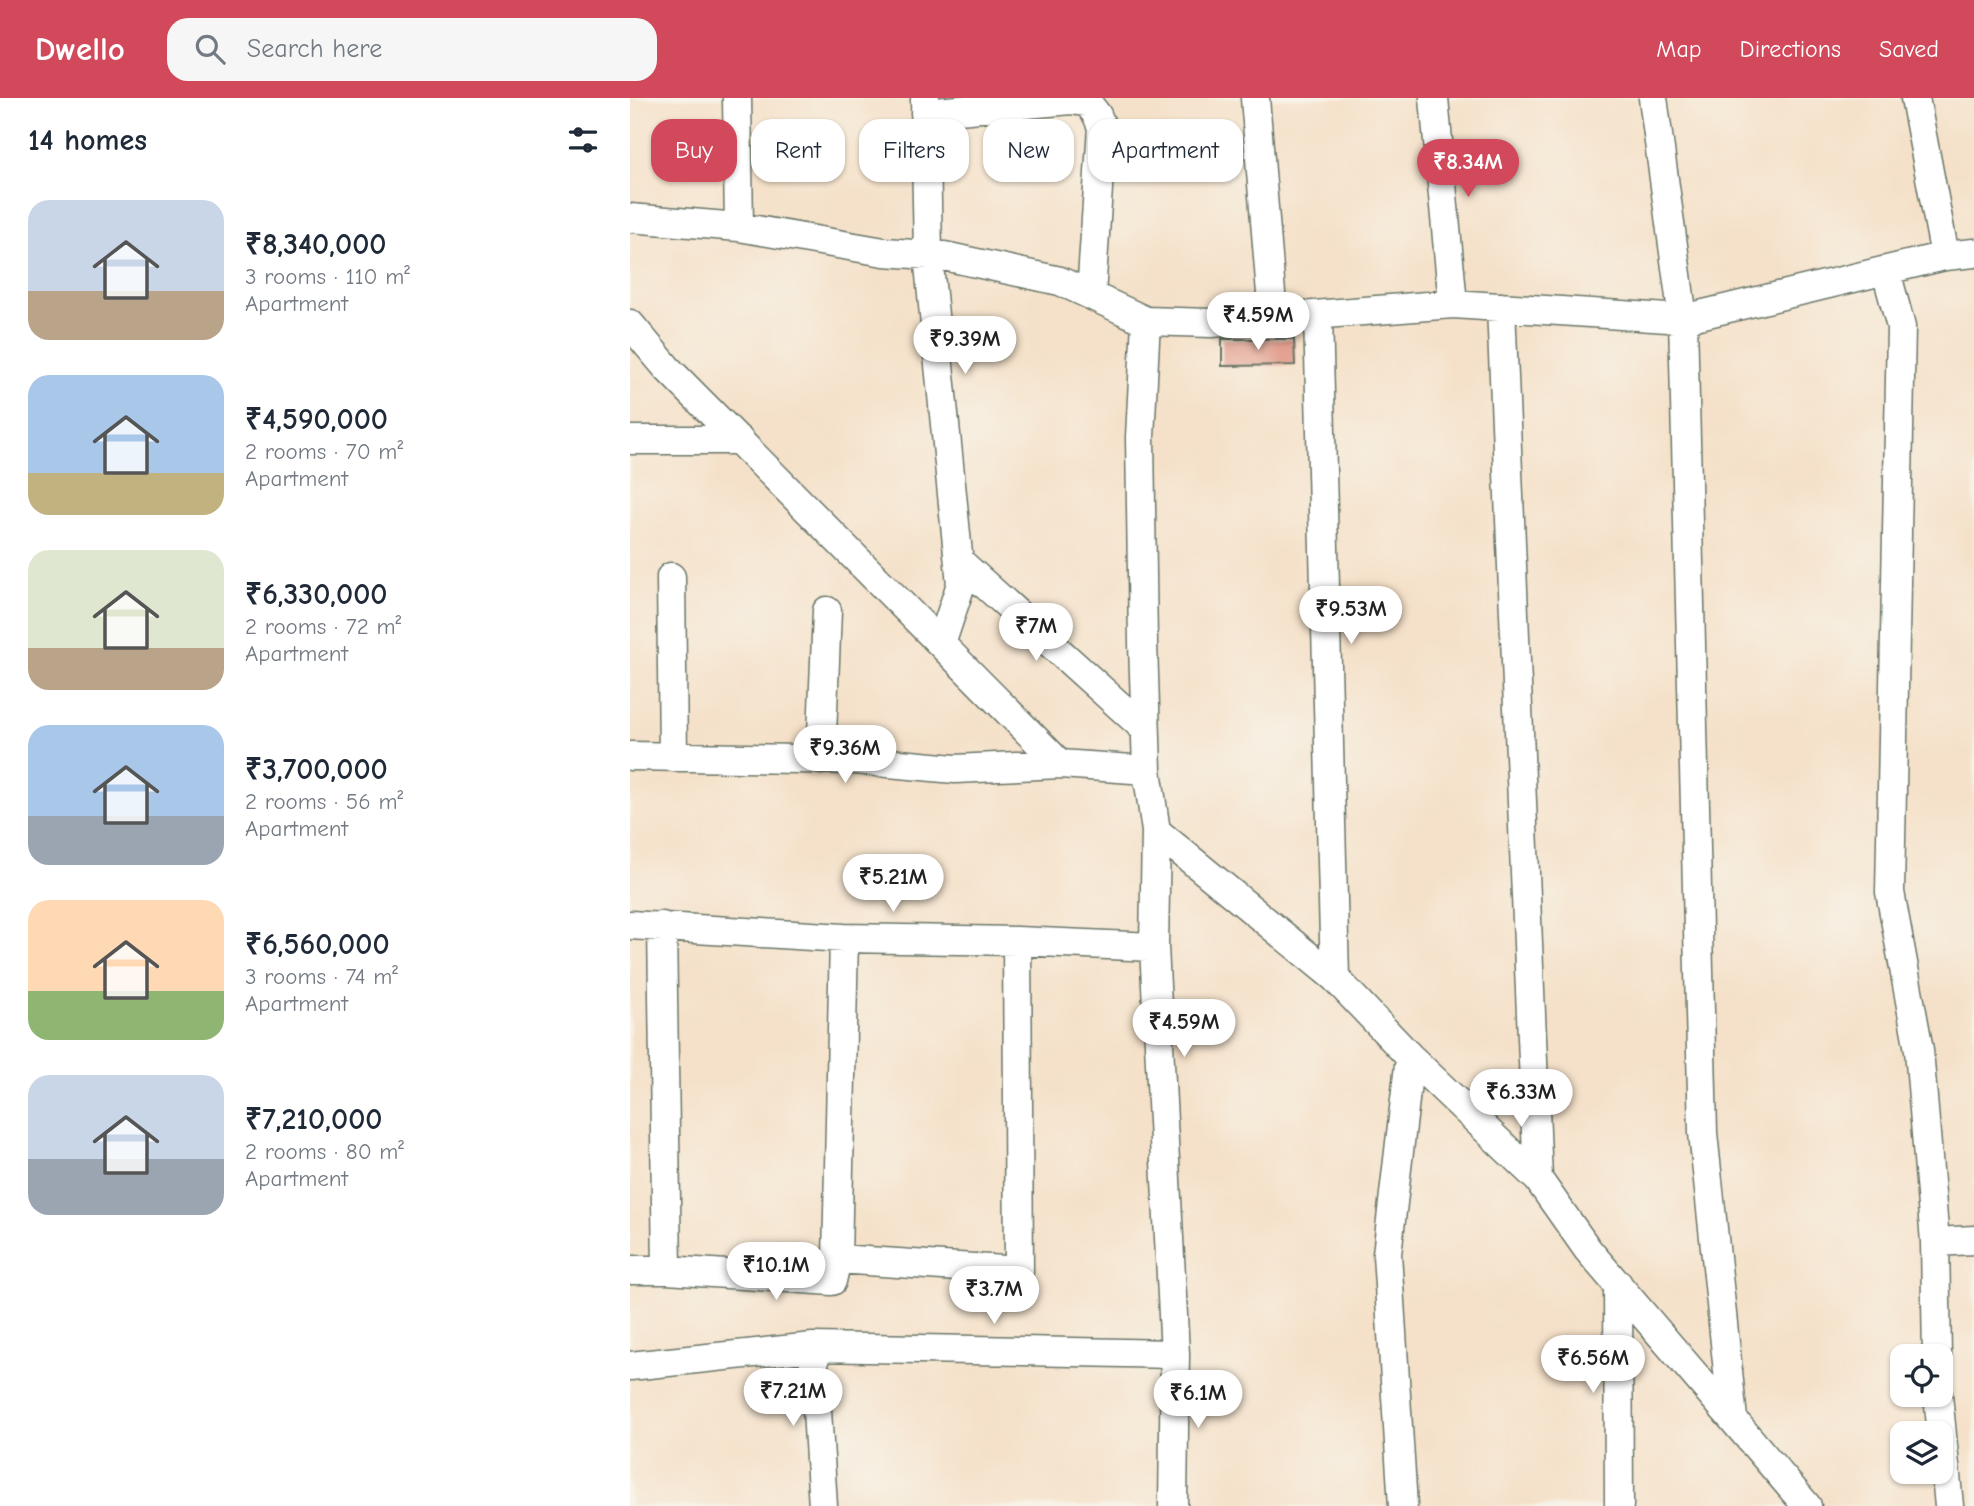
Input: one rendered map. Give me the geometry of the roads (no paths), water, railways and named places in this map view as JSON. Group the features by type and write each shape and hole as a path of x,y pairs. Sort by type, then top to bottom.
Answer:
{"street":[{"path":"737,98 739,227"},
{"path":"1255,98 1273,318"},
{"path":"1434,98 1453,304"},
{"path":"1653,98 1683,319 1703,1133 1732,1419"},
{"path":"1915,98 1945,256"},
{"path":"941,644 961,584 928,255 925,106 1071,100 1087,102 1102,127 1091,295"},
{"path":"630,218 739,227 884,251 944,256 1060,281 1146,321 1211,323 1453,304 1683,319 1945,256 1974,253"},
{"path":"1886,271 1901,327 1890,892 1919,1050 1935,1242 1937,1344"},
{"path":"1502,307 1538,1179"},
{"path":"1318,315 1335,978"},
{"path":"1146,321 1140,437 1145,729 1147,770 1156,831 1154,947 1175,1354 1173,1506"},
{"path":"630,324 667,368 1060,764"},
{"path":"630,440 739,440"},
{"path":"959,561 1145,729"},
{"path":"671,577 673,757"},
{"path":"821,760 827,611"},
{"path":"630,756 821,760 955,769 1060,764 1147,770"},
{"path":"1156,831 1335,978 1410,1057 1538,1179 1588,1250 1807,1506"},
{"path":"630,925 844,938 1154,947"},
{"path":"662,926 667,1270"},
{"path":"630,1270 832,1281 838,1259 844,938"},
{"path":"838,1259 1019,1272 1017,941"},
{"path":"1403,1506 1387,1254 1410,1057"},
{"path":"1935,1242 1974,1240"},
{"path":"1618,1284 1619,1506"},
{"path":"630,1366 813,1347 1175,1354"},
{"path":"813,1347 823,1506"},
{"path":"1939,1407 1949,1506"}]}
